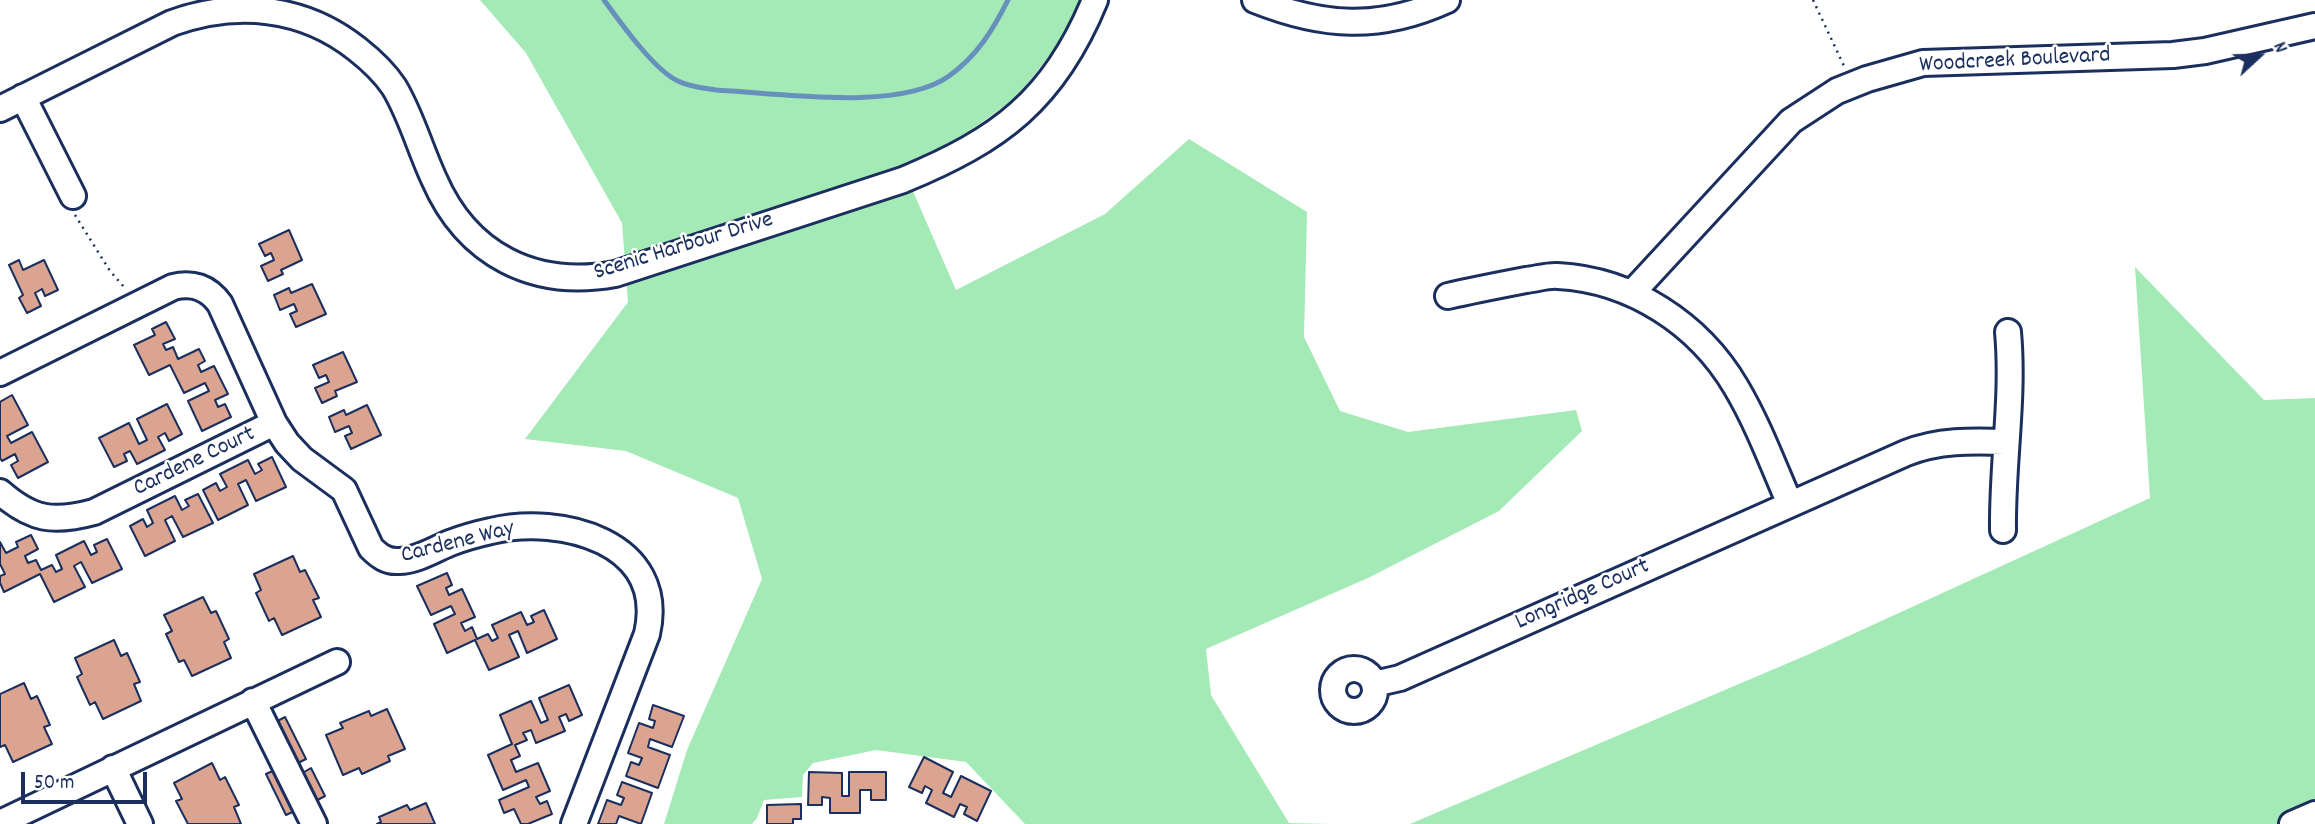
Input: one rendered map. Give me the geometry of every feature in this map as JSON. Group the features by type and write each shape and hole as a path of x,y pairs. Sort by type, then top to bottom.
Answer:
{"street":[{"name":"Scenic Harbour Drive","path":"0,109 173,23 196,15 226,9 251,8 299,17 348,43 385,75 402,102 441,195 457,219 476,239 505,260 534,273 562,278 595,277 615,274 902,180 975,147 1009,123 1052,79 1084,28 1096,0"},
{"path":"1255,0 1295,15 1351,23 1405,16 1447,0"},
{"name":"Woodcreek Boulevard","path":"1632,293 1791,121 1852,84 1923,63 2173,55 2227,47 2315,26"},
{"path":"23,97 73,196"},
{"path":"1447,296 1556,275 1632,293 1656,305 1680,322 1724,369 1746,404 1790,504"},
{"name":"Cardene Court","path":"0,373 182,285 197,286 214,296 220,304 274,423 94,512 75,517 38,516 22,510 0,492"},
{"path":"2003,530 2012,368 2008,332"},
{"name":"Cardene Way","path":"274,423 302,459 344,490 371,548 386,560 407,560 454,541 492,530 541,528 596,538 616,548 632,563 648,591 650,620 647,634 574,824"},
{"name":"Longridge Court","path":"1374,684 1400,678 1921,447 1954,441 2006,442"},
{"path":"0,822 337,662"},
{"path":"253,701 314,824"},
{"path":"113,768 140,824"},
{"path":"2292,824 2315,814"}],"path":[{"path":"1813,0 1852,84"},
{"path":"73,196 69,205 110,271 139,304"}],"green space":[{"path":"480,0 1079,0 1063,38 1018,96 956,141 902,166 956,290 1105,214 1189,139 1307,212 1304,337 1340,411 1408,432 1576,410 1582,431 1499,511 1368,578 1206,649 1211,695 1289,823 1331,824 1025,824 966,762 876,750 813,763 803,775 802,797 764,800 752,824 664,824 687,750 762,579 738,498 626,451 525,439 628,302 622,223 526,53"},
{"path":"2135,267 2264,400 2315,398 2315,824 1410,824 1807,655 2150,498"}],"building":[{"path":"289,230 302,260 281,270 283,274 268,281 261,266 274,260 271,253 265,256 259,244"},
{"path":"19,260 23,270 44,260 58,290 45,296 42,289 35,293 41,306 27,313 19,298 23,295 9,265"},
{"path":"312,284 326,314 296,327 290,314 297,311 294,304 280,310 274,295 289,288 291,293"},
{"path":"166,322 175,339 163,344 166,350 173,347 178,359 199,349 205,361 198,365 201,372 214,366 228,394 215,400 218,407 225,404 231,417 202,431 188,401 209,391 205,383 184,393 170,365 149,375 134,345 155,335 152,329"},
{"path":"343,352 357,382 335,391 337,396 322,403 315,388 329,382 326,375 319,378 313,365"},
{"path":"12,395 28,425 7,436 11,443 32,432 48,462 18,478 11,465 18,461 15,454 2,461 0,458 0,402"},
{"path":"167,404 182,434 169,441 165,433 158,437 165,450 137,464 130,451 124,454 127,461 114,467 99,438 129,423 139,444 147,440 137,419"},
{"path":"367,405 381,435 351,449 345,436 352,433 349,426 335,432 329,417 344,410 346,415"},
{"path":"272,457 286,487 256,501 246,480 238,484 248,505 218,520 203,490 216,483 220,491 227,487 220,474 248,460 255,474 262,470 258,464"},
{"path":"198,494 213,523 183,537 172,516 165,520 175,541 145,556 130,526 143,519 147,527 153,523 147,510 175,496 182,510 189,506 185,500"},
{"path":"31,535 38,549 25,556 28,563 36,560 41,570 52,565 56,572 62,569 56,555 84,541 91,555 97,552 94,545 107,539 122,569 92,583 81,562 74,566 85,587 54,602 40,574 4,592 0,583 0,576 5,574 0,564 0,542 6,553 18,547 16,542"},
{"path":"293,556 300,572 305,570 319,598 313,600 321,617 282,635 274,618 269,621 256,593 261,590 254,574"},
{"path":"447,573 452,585 446,588 449,595 462,589 475,617 461,623 465,631 472,627 477,639 488,634 492,641 498,638 492,625 521,612 527,625 534,622 531,616 544,610 557,639 527,653 518,631 509,635 519,657 489,670 475,640 447,653 434,624 455,614 451,606 431,615 417,586"},
{"path":"203,597 211,613 216,611 229,639 224,642 231,658 192,676 184,660 179,662 166,634 172,631 164,615"},
{"path":"114,640 121,656 127,653 140,682 134,684 141,701 103,719 95,702 90,705 77,677 82,674 75,658"},
{"path":"24,683 31,699 37,696 50,725 44,727 52,744 13,762 5,745 0,747 0,694"},
{"path":"569,685 582,715 569,721 566,714 559,717 565,731 536,743 531,730 523,733 527,740 515,745 520,756 511,760 516,772 538,763 550,791 536,797 540,804 547,801 552,814 528,824 521,824 514,809 504,813 499,800 529,787 526,780 503,790 488,755 512,744 500,715 531,701 541,723 548,720 539,698"},
{"path":"653,705 684,716 672,747 650,739 648,747 670,755 658,788 626,776 631,762 639,765 642,758 628,753 639,723 653,728 655,721 649,719"},
{"path":"387,709 405,749 388,756 390,761 362,774 359,768 343,775 326,735 343,728 340,723 369,711 371,716"},
{"path":"285,717 306,759 294,765 272,724"},
{"path":"924,757 953,772 943,793 951,797 961,776 991,791 977,821 964,814 967,807 960,804 954,817 926,803 932,790 925,786 922,793 909,787"},
{"path":"212,763 220,780 225,777 239,805 234,807 241,824 188,824 176,801 182,799 174,783"},
{"path":"279,768 299,809 286,815 266,774"},
{"path":"311,768 325,796 312,803 299,775"},
{"path":"809,772 842,773 842,796 849,796 849,772 886,772 886,800 871,800 871,790 860,790 860,813 830,813 830,798 822,797 822,805 808,805"},
{"path":"622,782 652,793 641,824 619,816 616,824 598,824 607,800 621,805 624,798 617,795"},
{"path":"426,803 435,824 377,824 381,822 379,817 407,805 410,810"},
{"path":"801,804 801,819 793,819 793,824 767,824 767,805"}],"waterway":[{"path":"604,0 649,57 669,76 683,83 716,90 837,98 900,94 927,87 949,76 968,60 983,42 1008,0"}]}
